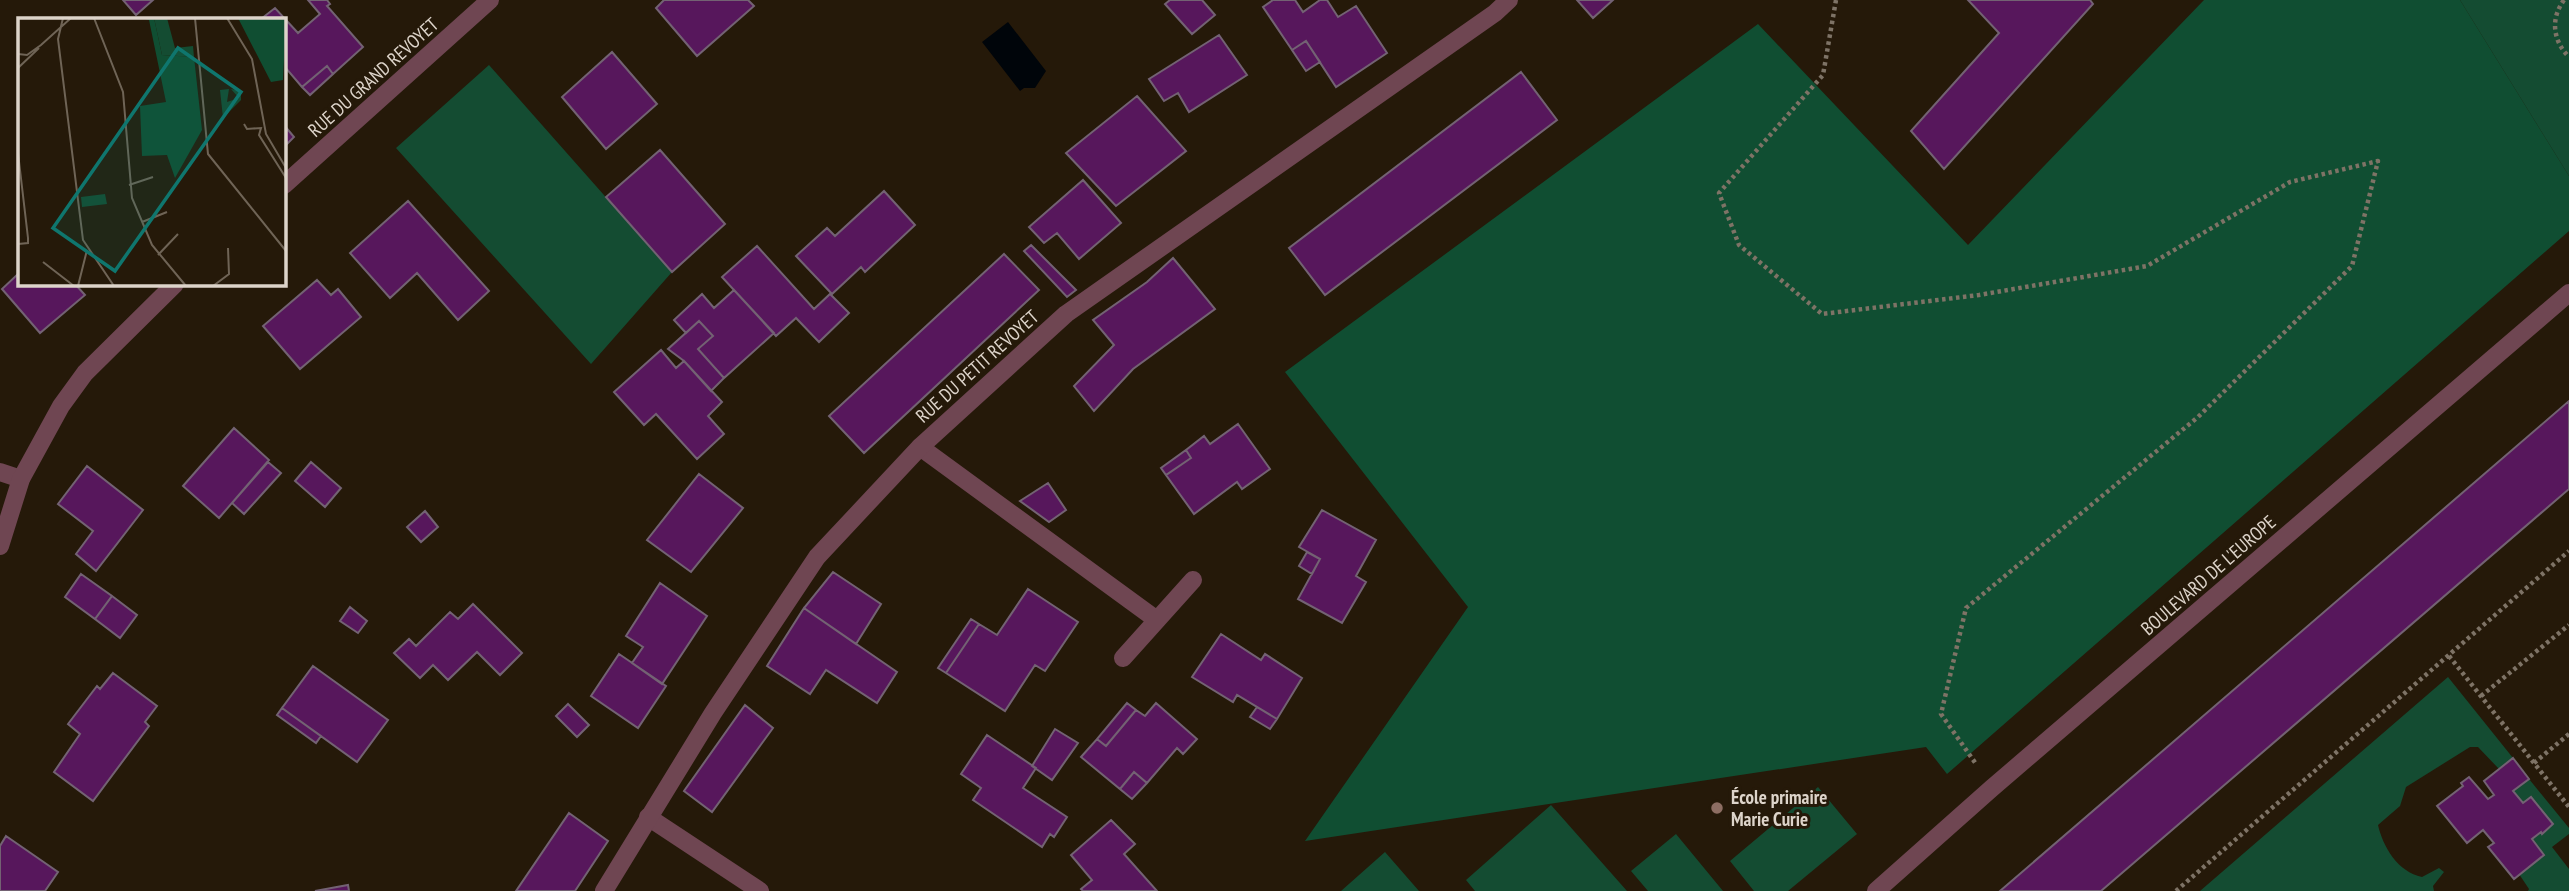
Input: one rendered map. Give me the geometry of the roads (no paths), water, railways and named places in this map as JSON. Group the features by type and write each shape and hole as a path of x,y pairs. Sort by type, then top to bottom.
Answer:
{"street":[{"name":"RUE DU GRAND REVOYET","path":"285,184 490,0"},
{"name":"RUE DU PETIT REVOYET","path":"604,891 648,817 817,557 920,447 1066,314 1495,13 1509,0"},
{"path":"0,546 21,479 46,430 85,373 174,285"},
{"name":"BOULEVARD DE L'EUROPE","path":"1876,891 1992,788 2569,293"},
{"path":"920,447 1157,620"},
{"path":"0,472 21,479"},
{"path":"1123,658 1193,580"},
{"path":"648,817 760,891"}],"place":[{"name":"École primaire Marie Curie","path":"1717,808"}]}
